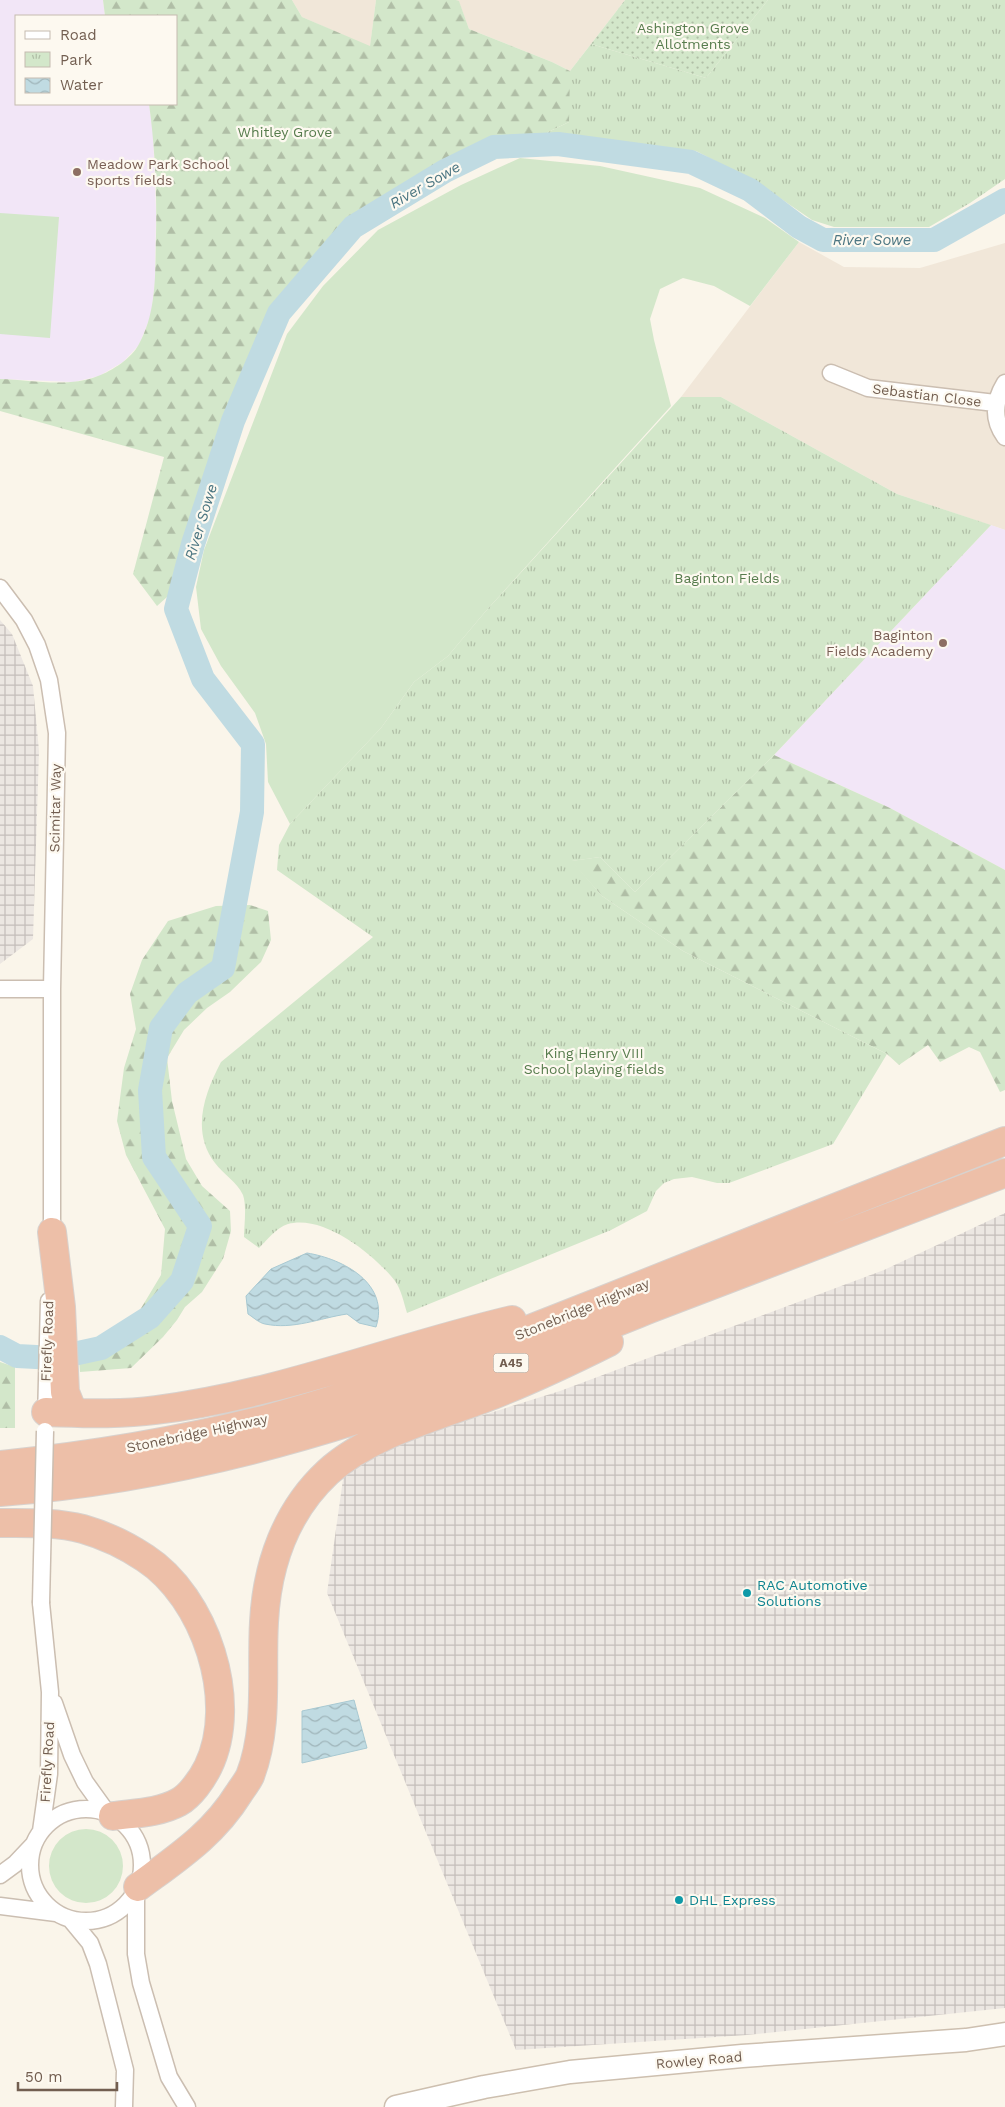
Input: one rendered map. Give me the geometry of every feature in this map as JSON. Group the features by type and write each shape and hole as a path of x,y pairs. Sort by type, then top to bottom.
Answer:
{"highway":[{"name":"Stonebridge Highway","path":"0,1465 69,1458 155,1443 267,1418 417,1372 509,1338 1005,1141"},
{"name":"Stonebridge Highway","path":"0,1492 88,1483 178,1467 257,1448 359,1419 489,1372 718,1282 1005,1173"},
{"path":"52,1232 56,1408 115,1414 156,1410 232,1397 300,1381 507,1321 616,1295"},
{"path":"137,1889 206,1836 228,1812 249,1777 258,1748 262,1713 264,1622 268,1582 278,1545 294,1514 309,1492 344,1460 375,1442 495,1394 575,1359 668,1314 718,1282"},
{"path":"0,1523 40,1524 83,1529 114,1541 146,1559 170,1581 195,1615 210,1647 218,1681 222,1715 214,1754 203,1778 181,1801 149,1812 110,1815"}],"street":[{"name":"Sebastian Close","path":"831,373 868,388 996,403"},
{"path":"1005,383 996,403 996,415 1000,431 1005,437"},
{"name":"Scimitar Way","path":"0,588 24,620 37,645 49,680 54,707 57,733 52,989"},
{"path":"0,989 52,989 52,1232"},
{"name":"Firefly Road","path":"37,1838 49,1774 50,1692 41,1603 56,1408"},
{"name":"Firefly Road","path":"50,1692 72,1755 85,1782 110,1815"},
{"path":"0,1875 15,1864 51,1821 64,1813 79,1809 94,1810 110,1815 126,1826 136,1839 142,1862 142,1871 137,1889 136,1954 142,1983 169,2077 187,2107"},
{"path":"37,1838 30,1860 30,1876 33,1883 44,1904 64,1916 90,1943 98,1964 125,2070 124,2107"},
{"path":"0,1906 64,1916 86,1922 116,1913 127,1903 137,1889"},
{"name":"Rowley Road","path":"396,2107 484,2087 570,2072 742,2056 966,2040 1005,2034"}],"shaded area":[{"name":"Meadow Park School sports fields","path":"0,0 103,0 105,15 15,15 15,105 149,105 153,132 156,212 155,282 151,315 139,345 123,362 99,376 74,382 0,379"},
{"path":"292,0 376,0 370,47 302,17"},
{"path":"456,0 625,0 570,71 469,29 459,2"},
{"path":"799,242 844,267 920,268 1005,243 1005,530 897,494 721,397 681,397"},
{"name":"Baginton Fields Academy","path":"991,525 1005,530 1005,870 890,808 774,755"},
{"path":"0,620 12,634 33,686 39,751 33,939 0,964"},
{"path":"1005,1213 1005,2008 747,2035 516,2050 327,1593 346,1458 560,1391 884,1270"}],"green space":[{"name":"Whitley Grove","path":"103,0 292,0 302,17 370,46 376,0 456,0 459,1 469,29 570,71 574,94 569,122 544,134 492,143 461,155 411,184 350,224 275,310 243,368 176,589 157,606 133,574 164,457 0,411 0,379 74,382 98,376 109,371 132,354 139,344 149,318 155,278 156,219 156,186 149,105 178,105 178,15 105,15"},
{"name":"Ashington Grove Allotments","path":"625,0 768,0 706,78 591,44"},
{"path":"768,0 1005,0 1005,179 970,203 929,227 834,227 812,220 758,183 696,151 544,134 569,122 570,71 591,44 706,78"},
{"path":"520,158 600,166 700,188 765,218 799,242 750,306 714,286 683,278 660,289 650,319 671,406 485,612 448,656 414,682 381,728 290,824 268,782 266,744 255,713 221,666 201,629 196,587 204,550 287,334 323,286 378,230 461,185"},
{"path":"0,213 59,217 50,338 0,334"},
{"path":"681,397 721,397 897,494 991,525 774,755 635,892 600,857 572,861 602,896 683,951 887,1054 833,1144 729,1183 717,1183 692,1177 674,1179 664,1183 656,1191 647,1211 611,1230 407,1313 399,1288 386,1270 361,1248 332,1231 302,1222 288,1224 276,1231 259,1248 244,1237 245,1210 243,1195 215,1163 203,1139 202,1126 205,1100 221,1062 373,937 277,870 279,845 290,824 381,728 414,682 448,656 485,612"},
{"path":"774,755 890,808 1005,870 1005,1090 1000,1092 980,1052 969,1047 940,1062 928,1045 899,1065 887,1054 683,951 602,896 571,861 600,857 635,892"},
{"path":"250,905 268,911 271,940 261,962 230,992 207,1008 184,1030 167,1058 172,1101 186,1159 202,1186 230,1211 231,1231 223,1259 202,1292 185,1307 163,1337 131,1368 80,1372 79,1360 105,1343 140,1310 161,1275 165,1229 126,1155 117,1121 124,1068 136,1029 130,994 142,960 168,921 216,906"},
{"path":"0,1362 15,1367 15,1428 0,1428"},
{"path":"79,1829 93,1829 107,1835 117,1845 123,1859 121,1880 107,1897 93,1903 79,1903 65,1897 55,1887 49,1873 49,1859 55,1845 65,1835"}],"water":[{"path":"307,1253 335,1261 361,1276 370,1286 376,1298 379,1312 376,1327 359,1323 347,1314 286,1326 263,1323 248,1314 246,1296 271,1269"},
{"path":"354,1700 367,1748 302,1763 302,1711"}],"waterway":[{"name":"River Sowe","path":"0,1347 17,1356 55,1358 101,1348 150,1317 182,1281 200,1226 154,1157 150,1090 161,1028 187,993 223,968 252,812 253,744 203,679 176,609 193,544 233,421 279,313 353,227 445,171 494,147 558,144 691,162 750,190 799,227 823,240 934,240 1005,200"}],"place":[{"name":"Meadow Park School sports fields","path":"77,172"},
{"name":"Baginton Fields Academy","path":"943,643"},
{"name":"RAC Automotive Solutions","path":"747,1593"},
{"name":"DHL Express","path":"679,1900"}],"park label":[{"name":"Baginton Fields","path":"727,578"},
{"name":"King Henry VIII School playing fields","path":"594,1062"}]}
